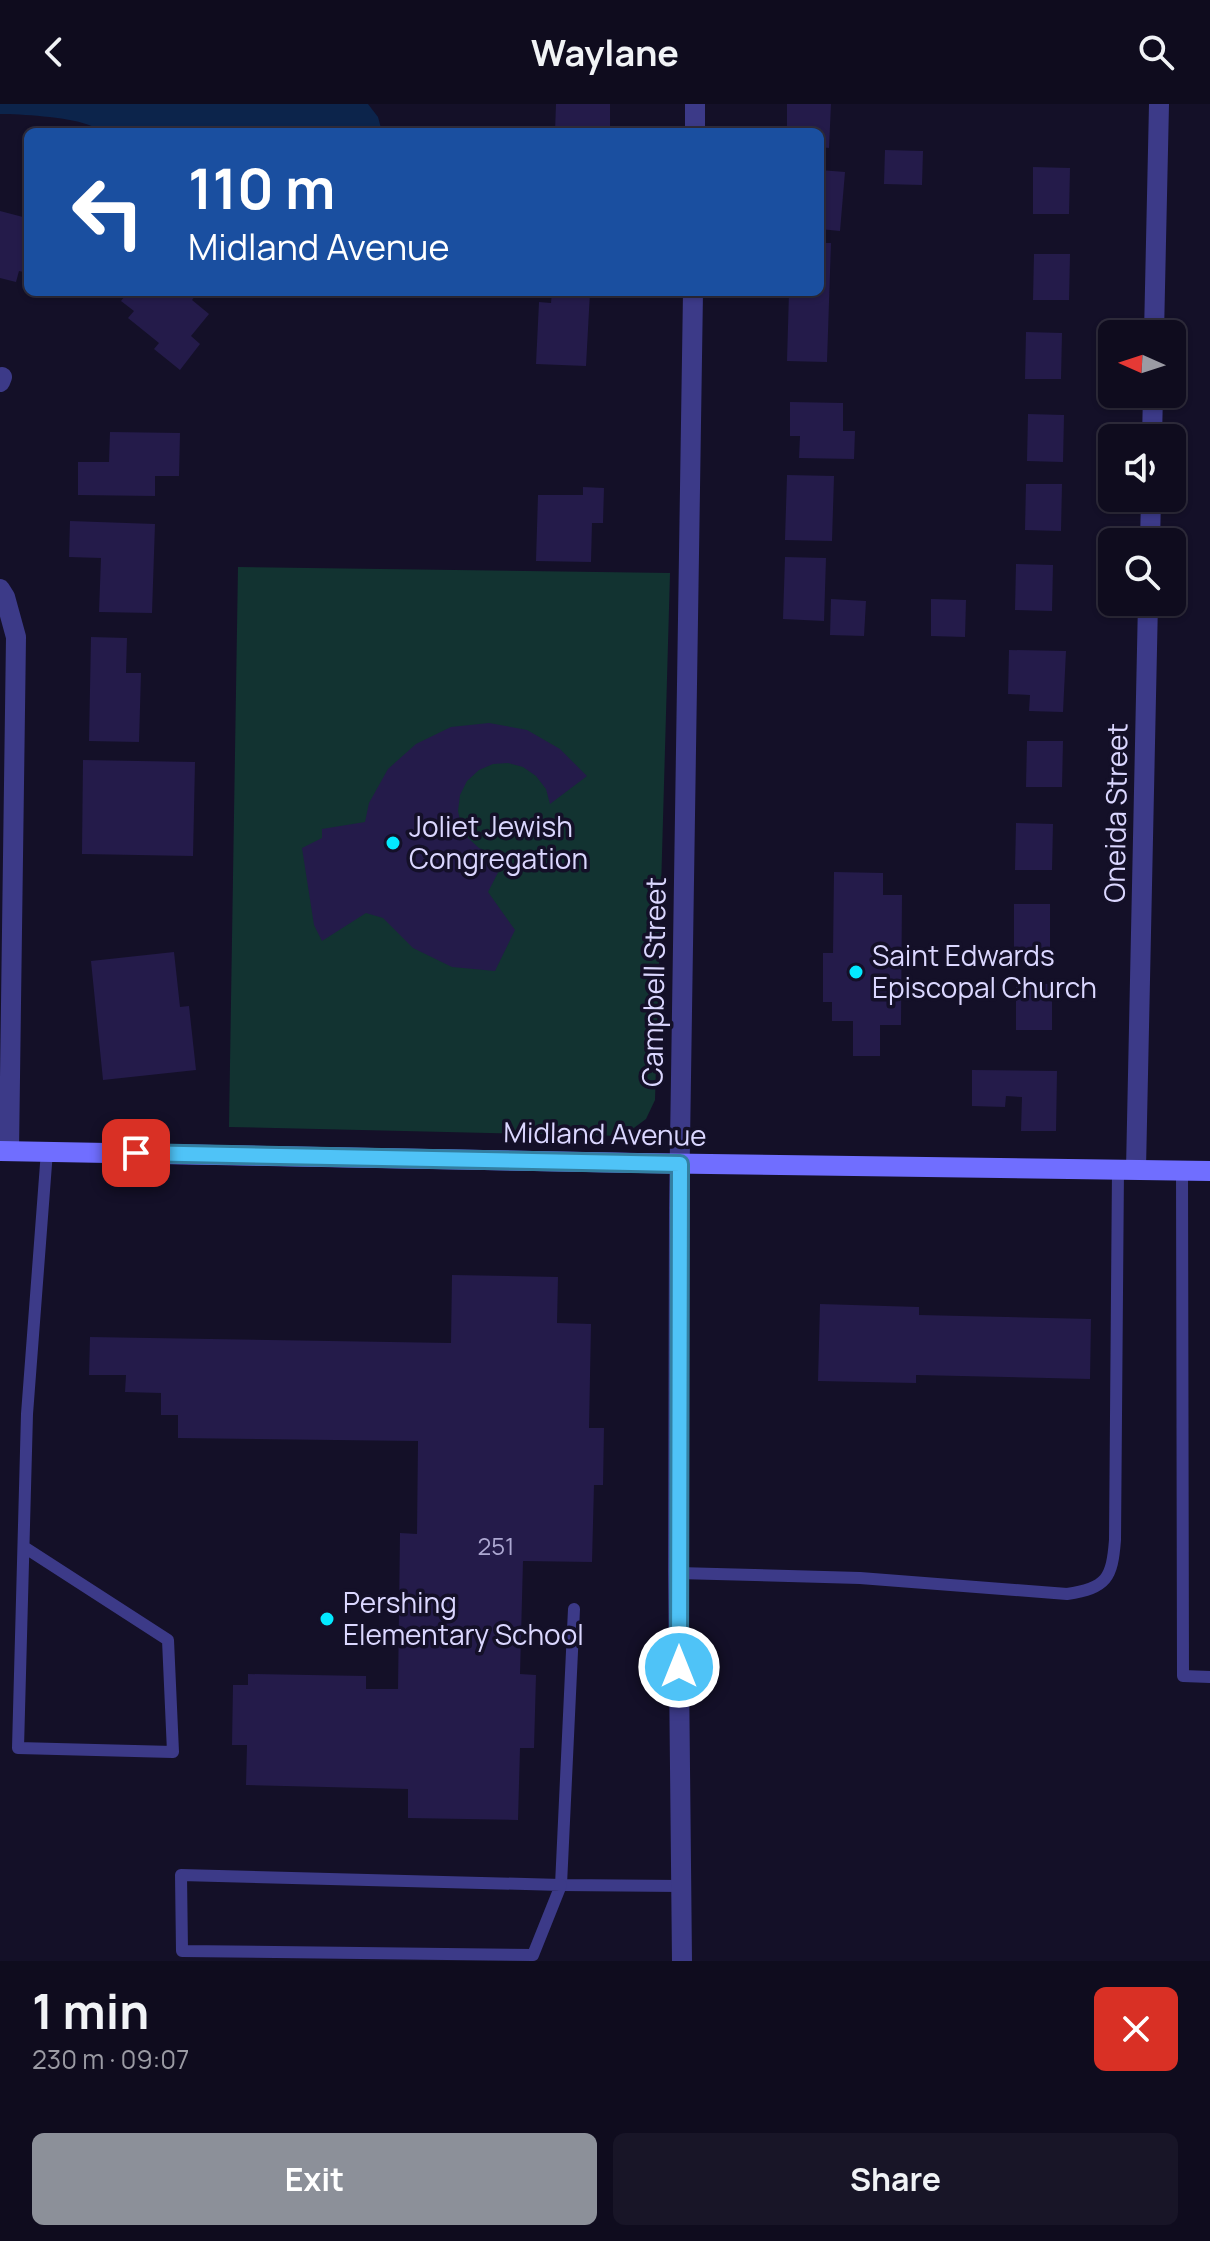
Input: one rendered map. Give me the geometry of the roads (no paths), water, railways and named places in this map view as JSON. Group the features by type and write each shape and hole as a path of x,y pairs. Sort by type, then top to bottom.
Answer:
{"main road":[{"name":"Midland Avenue","path":"5,1151 1210,1171"}],"street":[{"path":"695,104 695,128"},
{"path":"1154,320 1159,104"},
{"name":"Campbell Street","path":"682,1961 678,1573 680,1164 693,296"},
{"path":"0,589 16,637 7,762 5,1151"},
{"name":"Oneida Street","path":"1127,1169 1147,616"}],"lane":[{"path":"24,1547 168,1640 173,1752 18,1748 27,1414 47,1151"},
{"path":"678,1573 860,1578 1067,1594 1081,1592 1103,1582 1113,1567 1115,1540 1127,1169"},
{"path":"1182,1170 1183,1676 1210,1677"},
{"path":"574,1609 561,1885 533,1955 182,1951 181,1875 561,1885 681,1886"}],"water":[{"path":"0,104 368,104 378,117 381,128 98,128 67,119 0,114"}],"place":[{"name":"Joliet Jewish Congregation","path":"393,843"},
{"name":"Saint Edwards Episcopal Church","path":"856,972"},
{"name":"Pershing Elementary School","path":"327,1619"}]}
